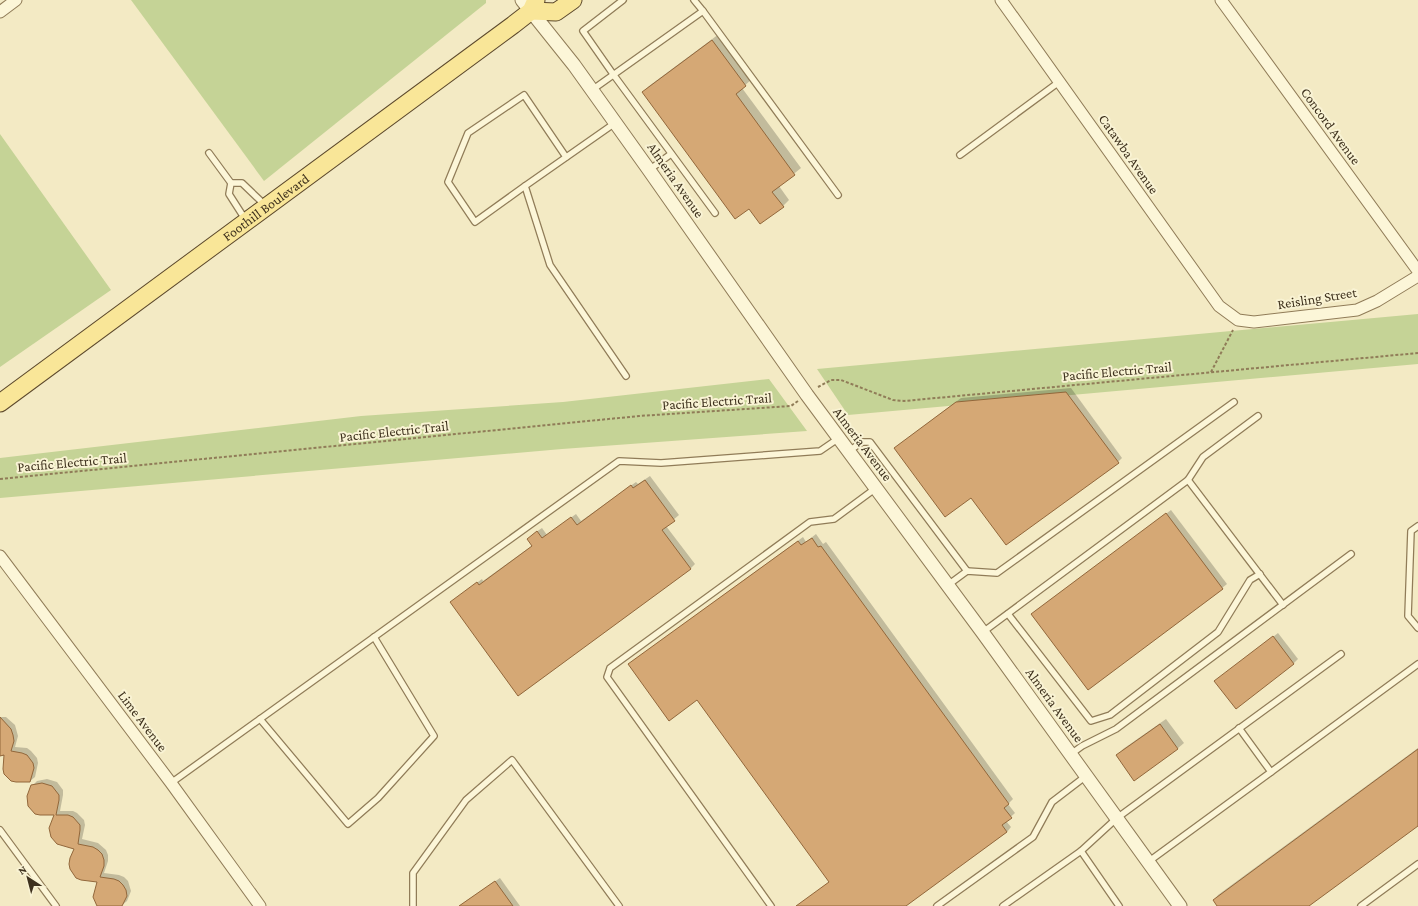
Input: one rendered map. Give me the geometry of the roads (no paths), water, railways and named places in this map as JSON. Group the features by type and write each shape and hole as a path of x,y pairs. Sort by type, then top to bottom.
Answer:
{"main road":[{"path":"530,4 556,12 573,0"},
{"name":"Foothill Boulevard","path":"0,403 266,207 530,4"}],"street":[{"path":"0,12 16,0"},
{"name":"Catawba Avenue","path":"1001,0 1219,306 1238,320"},
{"name":"Concord Avenue","path":"1221,0 1418,271"},
{"name":"Almeria Avenue","path":"530,4 807,395 948,585 1180,906"},
{"name":"Reisling Street","path":"1238,320 1254,322 1357,310 1377,301 1418,276"},
{"name":"Lime Avenue","path":"0,556 171,783 260,906"}],"lane":[{"path":"623,0 584,31 613,74 715,213"},
{"path":"694,0 838,195"},
{"path":"592,90 703,11"},
{"path":"960,155 1059,82"},
{"path":"566,157 524,95 468,133 448,182 475,222 525,186 566,157 615,122"},
{"path":"209,153 231,183 229,194 246,222"},
{"path":"649,170 671,154"},
{"path":"231,183 242,184 266,207"},
{"path":"525,186 550,265 626,376"},
{"path":"948,585 967,570 997,573 1234,402"},
{"path":"983,633 1188,480 1203,457 1258,416"},
{"path":"171,783 618,461 661,463 820,451 839,438"},
{"path":"849,451 862,442 870,442 967,570"},
{"path":"1188,480 1283,604"},
{"path":"771,906 607,677 610,668 810,522 834,519 876,488"},
{"path":"1418,526 1411,531 1408,616 1418,628"},
{"path":"1070,754 1082,746 1116,729 1351,554"},
{"path":"1008,614 1091,721 1110,715 1218,632 1250,580 1260,574"},
{"path":"260,719 348,824 378,798 434,736 374,637"},
{"path":"1003,906 1081,851 1116,818 1340,654"},
{"path":"1148,862 1418,664"},
{"path":"1239,728 1271,772"},
{"path":"414,906 413,873 466,800 512,760 619,906"},
{"path":"937,906 1033,837 1052,802 1086,776"},
{"path":"0,830 56,906"},
{"path":"1081,851 1119,906"},
{"path":"1361,906 1418,864"}]}
